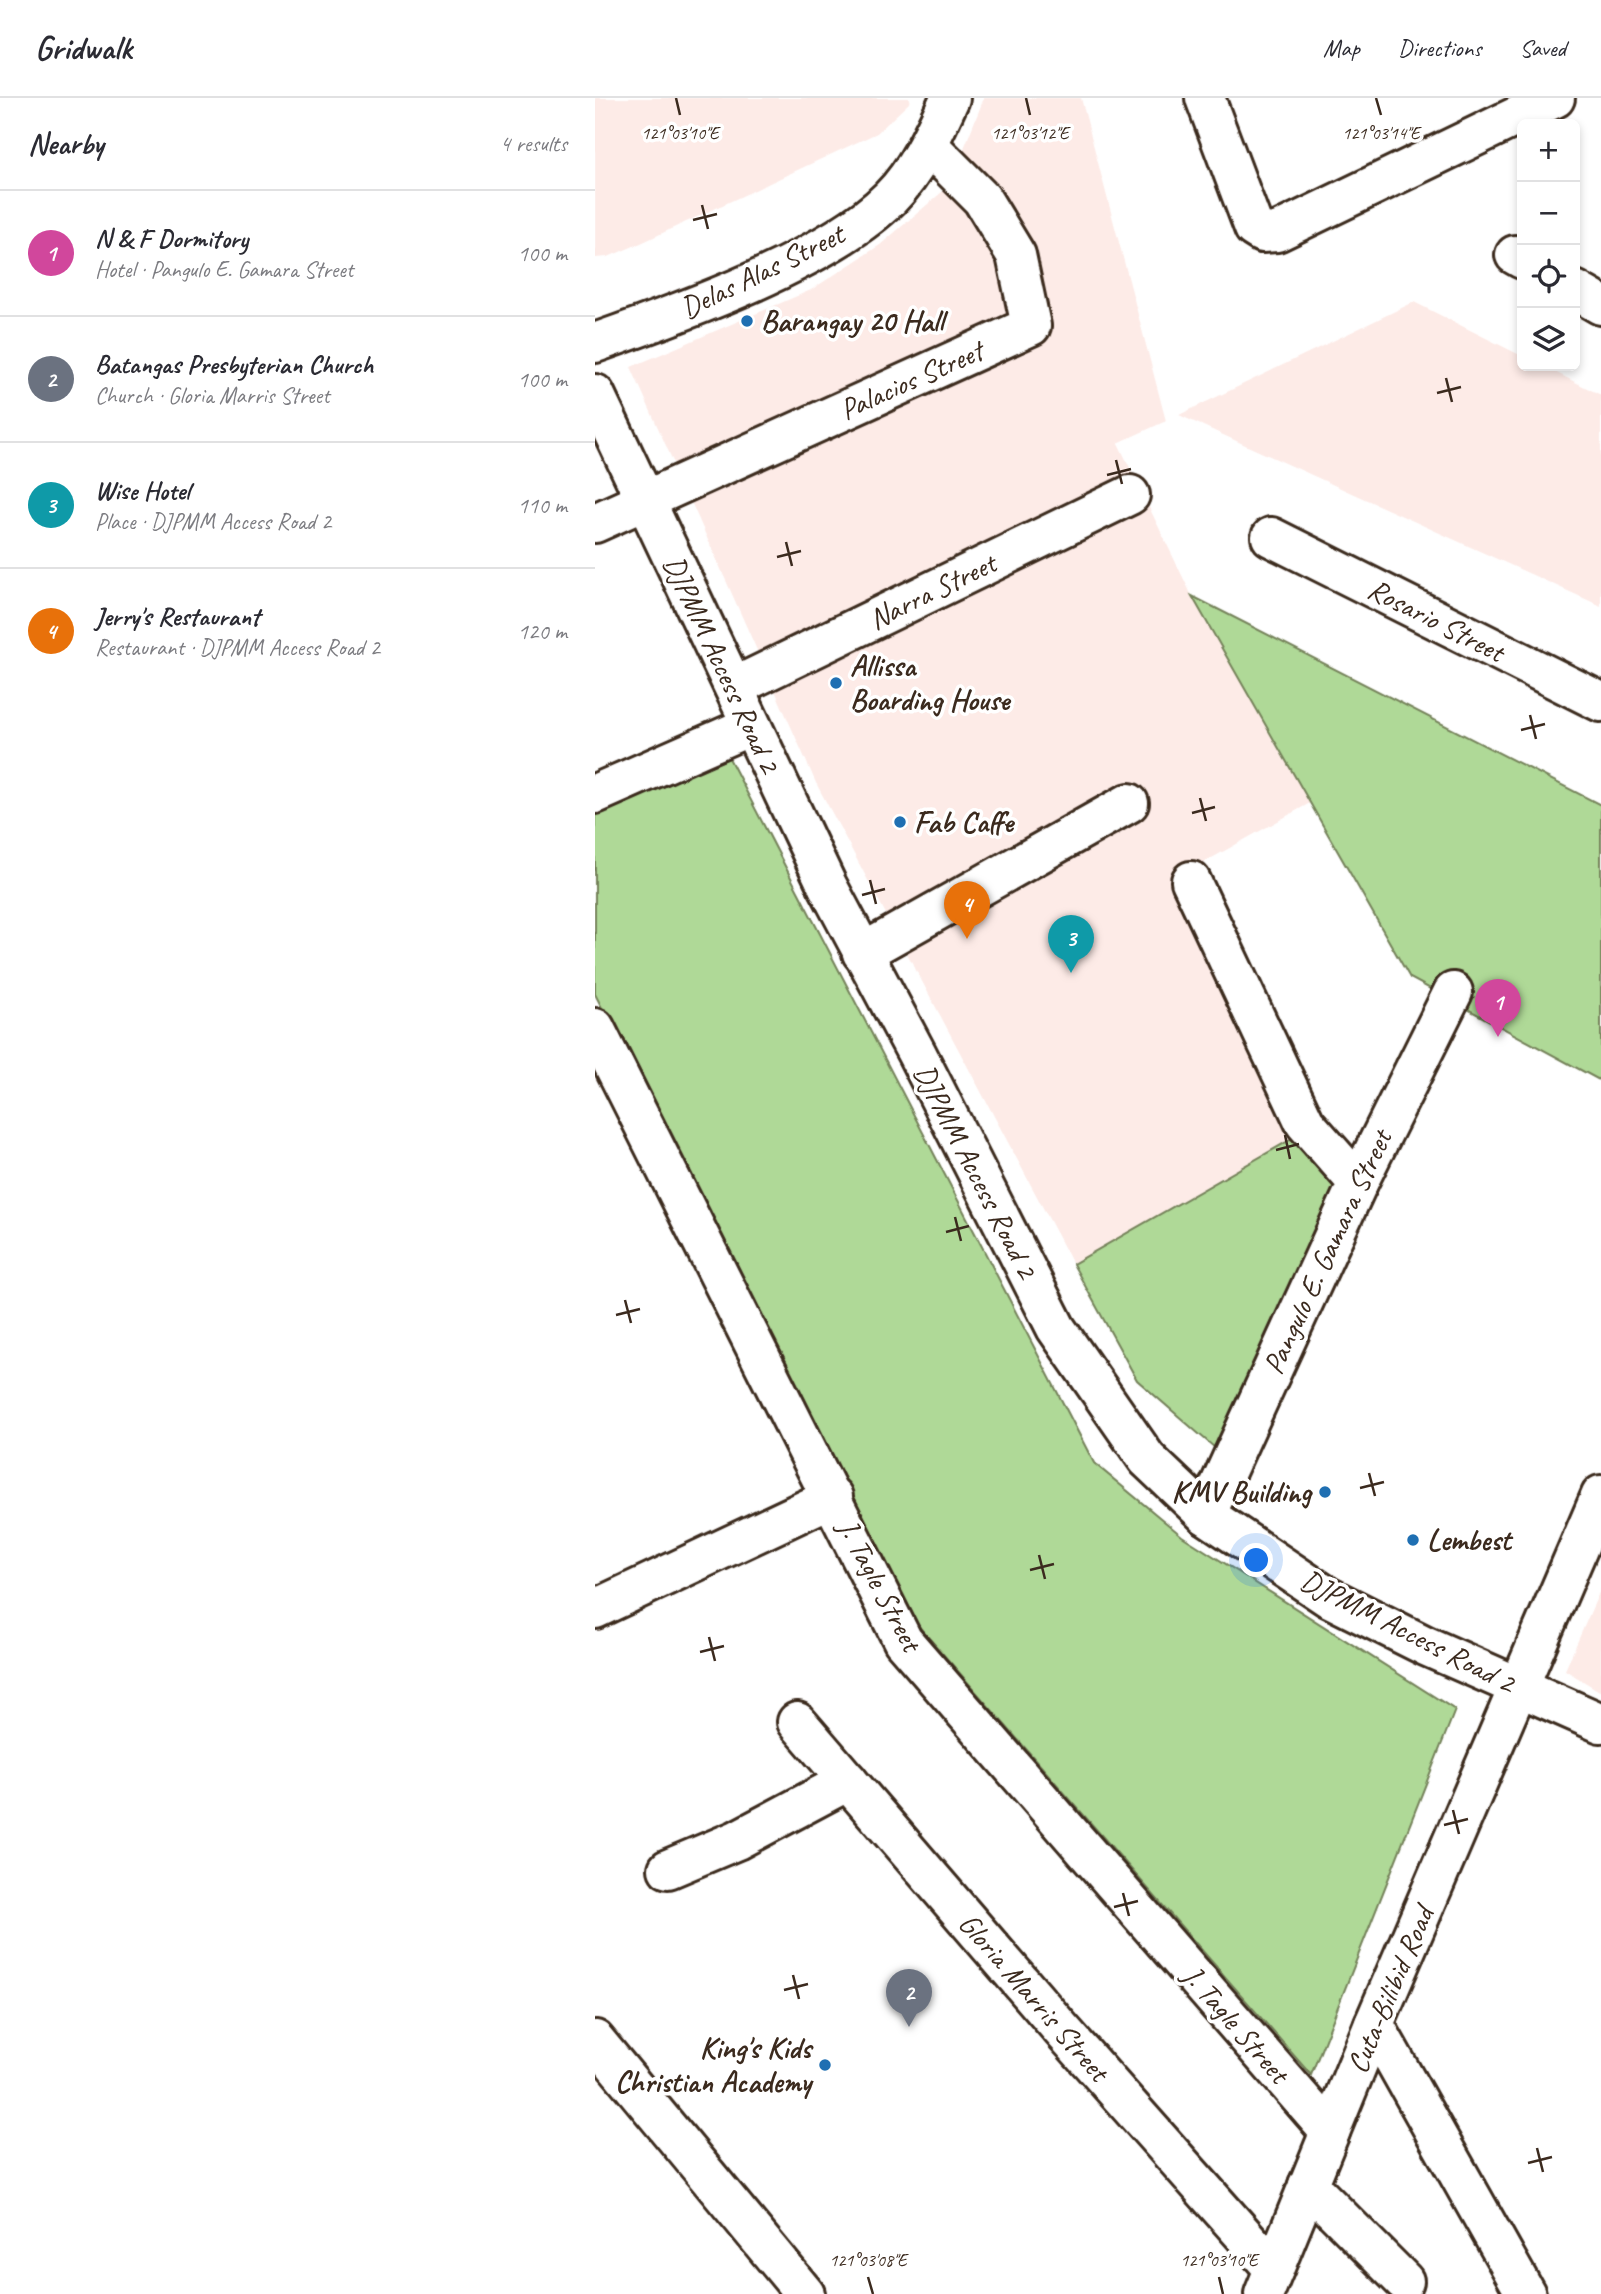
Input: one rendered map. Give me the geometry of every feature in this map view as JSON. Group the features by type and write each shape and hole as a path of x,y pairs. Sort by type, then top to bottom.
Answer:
{"street":[{"name":"Delas Alas Street","path":"595,343 662,320 771,272 844,233 891,197 928,145 950,98"},
{"path":"1205,98 1254,228 1262,233 1277,232 1555,98"},
{"name":"Palacios Street","path":"595,523 1031,326 1016,255 982,199 928,145"},
{"path":"1580,293 1601,305"},
{"name":"DJPMM Access Road 2","path":"595,394 750,726 862,953 917,1054 1056,1328 1147,1459 1206,1515 1328,1597 1426,1646 1601,1723"},
{"name":"Narra Street","path":"734,687 1130,495"},
{"name":"Rosario Street","path":"1271,537 1601,702"},
{"path":"595,794 750,726"},
{"path":"862,953 1129,803"},
{"path":"1191,881 1305,1123 1358,1182"},
{"name":"Pangulo E. Gamara Street","path":"1206,1515 1358,1182 1453,992"},
{"name":"J. Tagle Street","path":"595,1028 833,1497 903,1641 1330,2132"},
{"name":"Cuta-Bilibid Road","path":"1269,2281 1374,2024 1601,1495"},
{"path":"595,1609 833,1497"},
{"name":"Gloria Marris Street","path":"797,1722 1061,2029 1269,2281"},
{"path":"668,1869 737,1840 848,1781"},
{"path":"1374,2024 1526,2294"},
{"path":"595,2040 805,2294"},
{"path":"1308,2185 1404,2281"}],"shaded area":[{"path":"595,98 910,98 909,103 877,133 641,243 608,257 595,258"},
{"path":"984,98 1081,98 1166,421 1118,443 1192,596 1310,803 1178,877 1206,936 1221,991 1297,1136 1073,1264 816,783 631,367 811,290 880,245 949,186"},
{"path":"1414,302 1517,354 1517,371 1553,371 1601,395 1601,606 1179,415"},
{"path":"1601,1588 1601,1692 1565,1670"}],"green space":[{"path":"1192,596 1601,805 1601,1081 1410,978"},
{"path":"729,758 1094,1463 1182,1536 1455,1710 1311,2075 908,1614 595,994 595,813"},
{"path":"1297,1136 1348,1190 1223,1455 1137,1380 1073,1264"}],"place":[{"name":"Barangay 20 Hall","path":"747,321"},
{"name":"Allissa Boarding House","path":"836,683"},
{"name":"Fab Caffe","path":"900,822"},
{"name":"Jerry's Restaurant","path":"967,939"},
{"name":"Wise Hotel","path":"1071,973"},
{"name":"N & F Dormitory","path":"1498,1037"},
{"name":"KMV Building","path":"1325,1492"},
{"name":"Lembest","path":"1413,1540"},
{"name":"Batangas Presbyterian Church","path":"909,2027"},
{"name":"King's Kids Christian Academy","path":"825,2065"}]}
